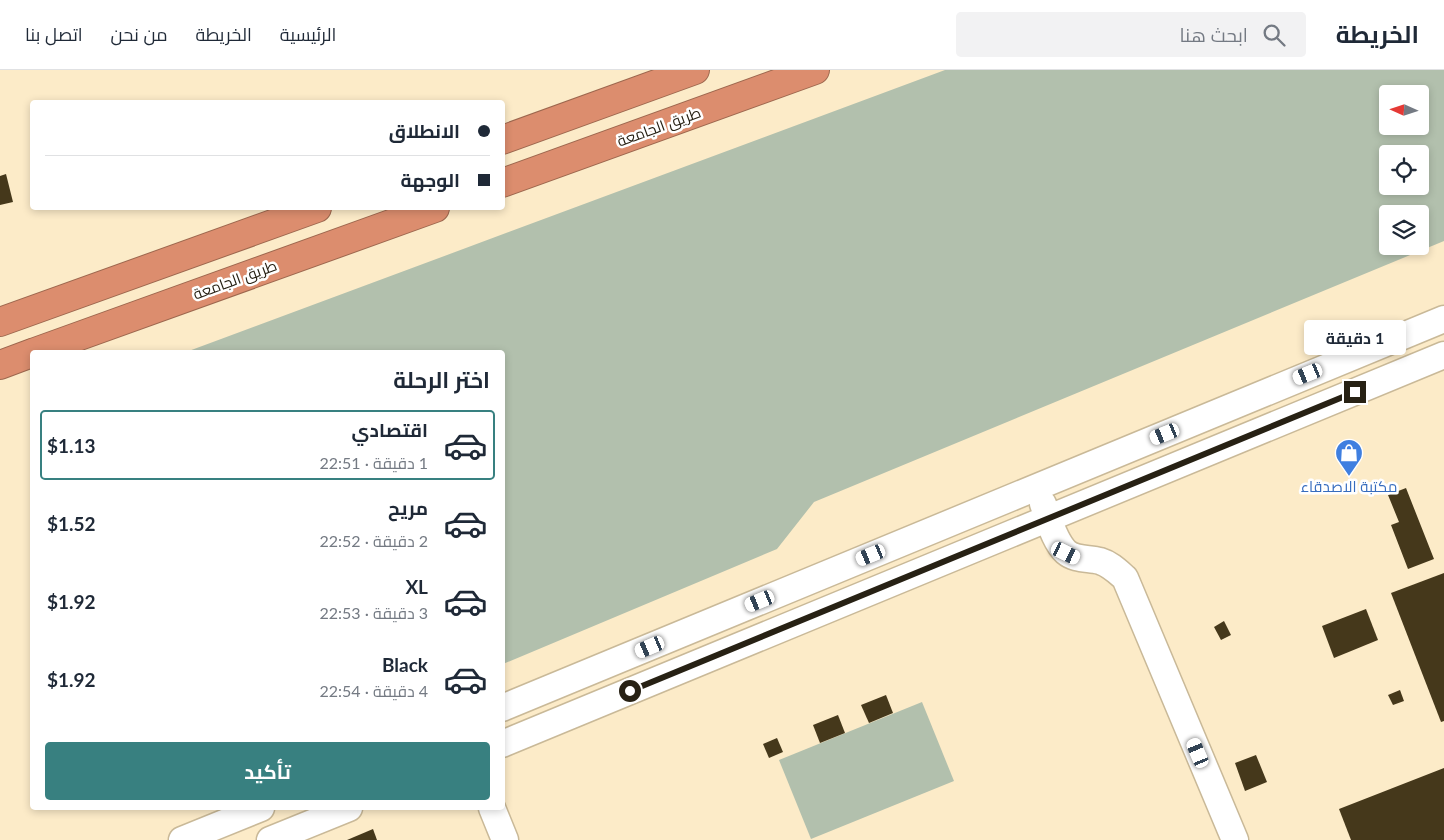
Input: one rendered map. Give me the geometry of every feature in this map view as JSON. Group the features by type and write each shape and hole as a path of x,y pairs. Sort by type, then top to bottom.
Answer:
{"highway":[{"path":"505,139 694,70"},
{"name":"طريق الجامعة","path":"505,182 815,70"},
{"path":"0,322 311,210"},
{"name":"طريق الجامعة","path":"42,350 429,210"},
{"path":"183,256 199,293"},
{"name":"طريق الجامعة","path":"0,365 30,354"}],"street":[{"path":"505,707 1444,318"},
{"path":"505,743 1444,356"},
{"path":"1036,487 1058,541 1066,553 1077,558 1101,561 1114,568 1125,578 1235,840"},
{"path":"270,840 344,810"},
{"path":"493,810 505,840"},
{"path":"182,840 253,811 256,840"}],"green space":[{"path":"945,70 1444,70 1444,241 1429,247 1429,205 1379,205 1379,255 1410,255 814,502 777,549 505,663 505,350 191,350"},
{"path":"922,702 954,781 811,839 779,760"}],"building":[{"path":"6,174 13,202 0,205 0,176"},
{"path":"1406,488 1434,559 1408,569 1391,525 1399,522 1388,495"},
{"path":"1444,573 1444,721 1441,722 1391,593"},
{"path":"1366,609 1378,640 1334,658 1322,626"},
{"path":"1224,621 1231,635 1221,640 1214,627"},
{"path":"1400,690 1404,701 1393,705 1388,695"},
{"path":"886,695 893,713 869,723 861,705"},
{"path":"838,715 845,733 820,743 813,725"},
{"path":"777,738 783,752 769,758 763,744"},
{"path":"1256,755 1267,782 1245,791 1235,763"},
{"path":"1444,768 1444,840 1351,840 1339,809"},
{"path":"373,829 377,840 347,840"}],"place":[{"name":"مكتبة الاصدقاء","path":"1349,477"}],"route":[{"path":"630,691 1355,392"}]}
